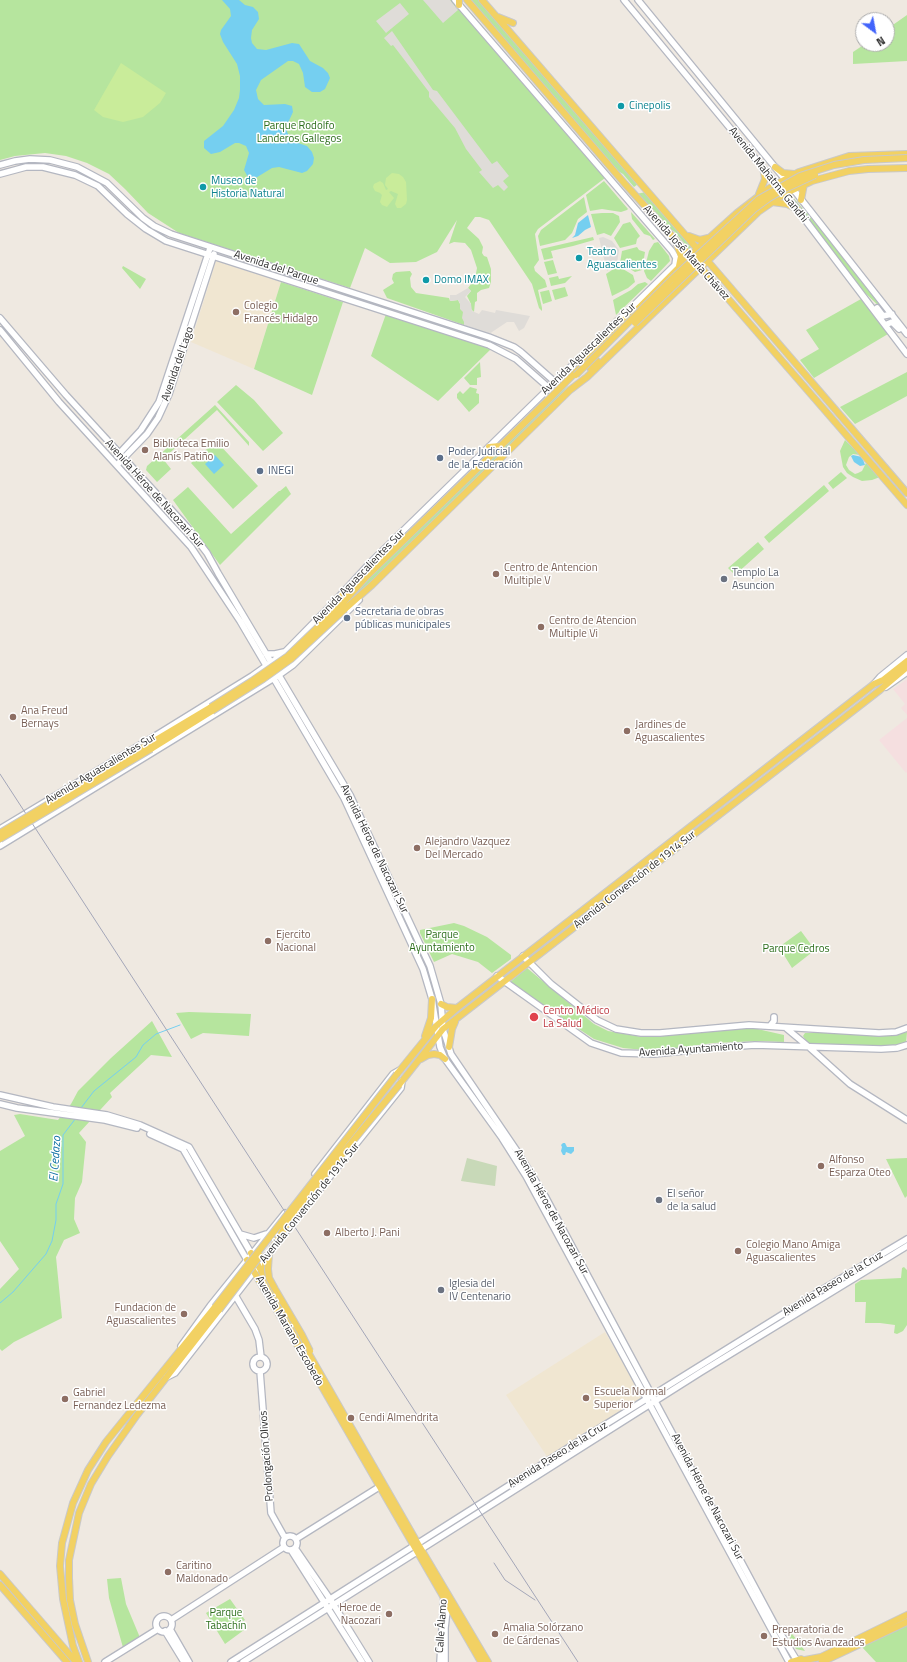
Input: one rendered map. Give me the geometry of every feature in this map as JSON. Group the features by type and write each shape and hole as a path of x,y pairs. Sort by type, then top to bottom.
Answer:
{"main road":[{"name":"Avenida José María Chávez","path":"455,0 674,254 676,260 675,268"},
{"name":"Avenida José María Chávez","path":"466,0 674,240 701,267 907,505"},
{"name":"Avenida José María Chávez","path":"482,0 907,493"},
{"name":"Avenida Mahatma Gandhi","path":"624,0 796,209 907,354"},
{"name":"Avenida Mahatma Gandhi","path":"638,0 784,179 798,187 801,200 907,334"},
{"path":"494,14 513,23"},
{"name":"Avenida Aguascalientes Sur","path":"343,607 367,576 489,447 554,382 617,321 751,201 784,179 849,156 907,154"},
{"name":"Avenida Aguascalientes Sur","path":"549,399 576,375 671,280 759,199 800,176 834,165 864,160 907,158"},
{"name":"Avenida del Parque","path":"0,165 30,159 50,160 77,167 107,183 143,218 154,226 171,234 488,337 514,347 554,382"},
{"name":"Avenida Aguascalientes Sur","path":"579,382 584,374 597,361 721,240 769,198 793,184 835,169 868,163 907,162"},
{"name":"Avenida del Parque","path":"0,174 26,167 43,167 75,175 98,186 127,214 160,238 182,247 489,345 516,359 549,388"},
{"path":"758,196 762,190 765,179 762,167"},
{"path":"775,168 786,174 796,174"},
{"name":"Avenida Aguascalientes Sur","path":"3,841 204,722 294,665 350,610 372,584 579,382 587,377 770,202 798,187 849,171 907,168"},
{"path":"608,177 614,171"},
{"path":"796,174 791,179 792,183 798,187 801,200"},
{"path":"620,190 627,186 638,191 646,190"},
{"path":"751,201 759,203 760,208 758,212"},
{"path":"770,202 782,203 796,209"},
{"path":"685,235 700,240 711,236"},
{"path":"674,240 681,256 680,263 675,268"},
{"name":"Avenida del Lago","path":"117,465 147,434 158,418 169,394 213,248"},
{"path":"715,270 716,252"},
{"name":"Avenida del Lago","path":"113,460 146,424 159,402 211,256"},
{"name":"Avenida Aguascalientes Sur","path":"0,829 202,707 258,672 283,654 371,562 500,446 549,399 659,287 675,268"},
{"path":"691,276 709,277"},
{"path":"659,287 663,288 667,292 667,298 664,303"},
{"path":"863,296 883,316 892,314"},
{"name":"Avenida Héroe de Nacozari Sur","path":"0,318 66,395 187,527 207,553 266,654 269,664"},
{"path":"617,321 628,319"},
{"path":"885,325 892,322 907,337"},
{"path":"601,346 609,329"},
{"name":"Avenida Héroe de Nacozari Sur","path":"0,330 59,402 191,547 269,664 350,795 430,966 441,1004 443,1029 451,1054 517,1151 544,1196 651,1400"},
{"path":"489,447 500,446"},
{"path":"335,601 367,576"},
{"name":"Avenida Aguascalientes Sur","path":"0,846 3,841 211,709 288,656 343,607 372,584"},
{"path":"266,654 278,654 289,648"},
{"path":"283,654 282,657 286,664 294,665"},
{"name":"Avenida Convención de 1914 Sur","path":"879,686 880,677 907,656"},
{"name":"Avenida Convención de 1914 Sur","path":"79,1662 73,1646 63,1599 60,1573 62,1543 66,1523 73,1502 88,1470 99,1453 157,1380 179,1353 196,1336 437,1035 879,686 907,661"},
{"name":"Avenida Convención de 1914 Sur","path":"88,1662 75,1624 70,1600 69,1560 79,1512 91,1484 108,1456 137,1415 167,1377 196,1336 423,1040 442,1020 497,976 879,686 907,667"},
{"path":"258,672 262,671 266,673 269,677 267,683"},
{"name":"Avenida Convención de 1914 Sur","path":"879,686 892,684 907,672"},
{"name":"Avenida Héroe de Nacozari Sur","path":"277,677 344,798 421,962 432,999 437,1035 445,1059 502,1138 526,1176 774,1623 792,1661"},
{"path":"202,707 187,719 183,727 190,728 204,722"},
{"name":"Avenida Aguascalientes Sur","path":"0,833 150,747"},
{"path":"344,798 349,800 355,811 358,813"},
{"path":"0,833 3,841"},
{"name":"Avenida Ayuntamiento","path":"523,956 551,984 596,1020 616,1029 641,1033 660,1033 749,1025 879,1033 896,1032 907,1028"},
{"name":"Avenida Ayuntamiento","path":"497,976 591,1043 621,1053 654,1054 712,1048 755,1046 881,1049 897,1048 907,1045"},
{"path":"423,1040 431,1018 432,999"},
{"path":"441,1004 447,1007 457,1008"},
{"path":"770,1026 774,1017"},
{"path":"449,1047 452,1029 458,1018"},
{"path":"786,1028 850,1084 907,1120"},
{"path":"416,1062 428,1055 434,1054 440,1055 445,1059"},
{"name":"Avenida Convención de 1914 Sur","path":"179,1353 182,1344 192,1328 299,1195 393,1074 399,1072"},
{"name":"Avenida Convención de 1914 Sur","path":"167,1377 170,1377 175,1373 235,1295 402,1088 400,1083"},
{"name":"Avenida Mariano Escobedo","path":"0,1095 72,1112 106,1117 140,1125 189,1147 251,1254 256,1269 446,1598 488,1662"},
{"name":"Avenida Mariano Escobedo","path":"0,1104 17,1108 72,1112"},
{"name":"Avenida Mariano Escobedo","path":"106,1117 139,1128 183,1149 247,1260 268,1284 310,1353 323,1383 379,1487 446,1590 447,1606 480,1662"},
{"path":"299,1195 303,1203 310,1203"},
{"path":"279,1220 282,1227 290,1228"},
{"path":"288,1221 287,1226 274,1244 269,1254 268,1269 275,1289 302,1335 310,1353"},
{"path":"240,1234 254,1238 270,1231 275,1227 279,1228 282,1237"},
{"name":"Avenida Paseo de la Cruz","path":"243,1662 331,1607 418,1548 907,1239"},
{"name":"Avenida Paseo de la Cruz","path":"651,1400 907,1246"},
{"path":"239,1270 242,1258 240,1247"},
{"path":"266,1257 265,1264 268,1284"},
{"path":"235,1295 255,1329 259,1340 261,1357 267,1364 266,1368 260,1371 256,1369 253,1364 257,1358 261,1357"},
{"name":"Prolongación Olivos","path":"260,1371 271,1513 285,1538"},
{"path":"296,1539 379,1487"},
{"path":"284,1547 283,1541 285,1538 292,1536 296,1539"},
{"path":"284,1547 287,1550 293,1549 297,1544 296,1539"},
{"path":"171,1620 284,1547"},
{"name":"Avenida Paseo de la Cruz","path":"231,1662 327,1601 418,1548"},
{"path":"293,1549 355,1645 369,1662"},
{"path":"0,1574 76,1662"},
{"path":"0,1585 67,1662"},
{"name":"Calle Álamo","path":"440,1662 446,1598"},
{"name":"Calle Álamo","path":"445,1662 447,1606"},
{"path":"792,1661 806,1661 821,1657 907,1615"},
{"path":"158,1629 157,1624 160,1618 167,1617 171,1620"},
{"path":"168,1630 172,1625 171,1620"},
{"path":"822,1662 830,1660 907,1622"},
{"path":"105,1662 158,1629 168,1630"},
{"path":"168,1630 184,1662"},
{"path":"168,1630 189,1662"},
{"path":"355,1645 362,1662"}],"shaded area":[{"path":"423,0 450,0 458,10 443,23"},
{"path":"400,3 409,14 386,33 376,21"},
{"path":"392,31 433,90 437,91 492,164 497,161 509,176 503,181 508,187 504,191 498,185 493,188 479,172 482,170 466,149 455,128 429,97 429,92 393,45 391,46 384,38"},
{"path":"603,237 612,241 619,250 617,263 607,271 599,238"},
{"name":"Colegio Francés Hidalgo","path":"216,261 281,282 254,369 191,342"},
{"path":"468,288 471,291 465,297 471,304 472,311 479,314 482,310 495,313 496,310 530,316 524,328 519,331 514,322 507,322 489,334 464,325 462,318 463,312 460,309 460,303 458,300 450,301 450,295 456,295"},
{"path":"907,679 907,715 901,708 905,704 893,689"},
{"path":"907,718 907,772 906,773 879,740"},
{"path":"605,1332 643,1398 548,1458 506,1395"}],"green space":[{"name":"Parque Rodolfo Landeros Gallegos","path":"0,0 451,0 605,178 538,229 535,234 539,260 534,267 535,271 545,280 547,287 538,290 542,311 539,308 532,284 489,220 480,217 475,217 467,228 479,239 483,247 482,253 487,257 491,269 491,282 489,288 481,290 477,293 477,301 475,302 474,312 471,309 471,304 467,296 471,291 468,288 475,279 477,268 471,250 465,243 454,242 449,244 457,220 437,252 416,262 390,263 365,248 350,288 179,233 148,213 109,174 87,163 66,156 45,153 15,156 0,160"},
{"path":"467,0 479,0 638,184 634,187 623,174 613,168"},
{"path":"907,15 907,61 853,64 853,52 855,51 855,52 895,52 895,23"},
{"path":"121,63 166,93 160,103 143,117 123,122 103,117 94,110"},
{"path":"392,173 399,174 406,182 407,200 406,204 401,208 397,208 395,204 398,194 391,191 389,192 394,198 387,207 382,205 380,202 382,195 375,191 373,187 374,184 380,181 383,183 386,190 388,189 385,185 386,178"},
{"path":"604,181 628,209 627,210 621,212 602,209 590,211 586,195"},
{"path":"647,192 693,246 689,249 675,232 656,219 635,194"},
{"path":"790,194 836,247 887,312 884,311 861,289 788,195"},
{"path":"584,197 587,212 578,219 572,233 565,240 540,246 538,236 541,230"},
{"path":"631,212 655,239 653,240 650,236 644,234 632,219"},
{"path":"613,213 619,216 620,222 611,236 604,233 597,235 591,214"},
{"path":"630,222 640,236 637,239 636,244 620,248 614,238 623,224"},
{"path":"593,237 594,240 551,251 553,258 544,260 541,249"},
{"path":"658,242 669,256 670,261 651,281 647,278 644,271 649,251 654,243"},
{"path":"637,247 639,250 645,252 642,270 635,272 620,263 622,251"},
{"path":"553,260 557,273 548,275 544,262"},
{"path":"123,266 146,279 140,289 122,268"},
{"path":"618,266 633,275 635,282 628,288 612,296 606,274"},
{"path":"410,271 412,274 410,278 411,287 416,293 449,298 450,301 458,300 464,312 464,325 387,298 383,290 394,283 392,279 393,274 396,272"},
{"path":"558,276 559,279 572,276 565,283 551,286 549,278"},
{"path":"281,282 343,302 312,395 254,369"},
{"path":"645,282 648,284 616,315 613,300 631,290 638,284"},
{"path":"565,287 568,296 555,300 552,290"},
{"path":"549,290 552,301 543,304 540,292"},
{"path":"861,299 888,334 814,378 800,360 819,349 806,330"},
{"path":"386,314 491,349 438,401 371,356"},
{"path":"480,362 481,377 477,378 477,385 470,385 464,378"},
{"path":"907,372 907,396 855,424 840,407"},
{"path":"236,385 254,400 283,433 263,451 217,402"},
{"path":"569,385 544,412 369,585 343,607 367,580 541,409"},
{"path":"470,387 477,389 476,393 479,394 479,403 469,412 457,398 457,394 460,391 463,394"},
{"path":"215,405 249,442 249,446 217,410 163,459 171,469 157,482 146,470 147,466"},
{"path":"845,440 860,455 853,454 849,457 846,465 849,470 855,474 858,473 862,471 866,463 880,477 862,481 847,473 843,467 840,451"},
{"path":"216,441 258,486 233,509 191,463"},
{"path":"841,472 847,478 833,489 828,483"},
{"path":"824,485 829,491 769,543 764,537"},
{"path":"286,486 291,494 220,565 173,500 188,487 231,534"},
{"path":"758,542 764,549 735,575 728,568"},
{"name":"Parque Ayuntamiento","path":"454,923 487,937 511,955 511,959 492,973 478,962 452,954 434,962 420,933 420,930"},
{"name":"Parque Cedros","path":"801,931 815,950 792,968 779,947"},
{"path":"527,968 594,1024 608,1031 642,1037 664,1036 737,1027 753,1028 784,1035 784,1042 759,1041 713,1043 655,1051 623,1048 594,1039 509,983"},
{"path":"176,1013 251,1014 249,1036 203,1033 191,1039"},
{"path":"152,1021 172,1057 151,1055 110,1093 112,1097 79,1133 86,1142 82,1182 75,1198 74,1219 80,1233 64,1240 56,1257 62,1318 14,1342 2,1351 0,1349 0,1289 19,1269 0,1241 0,1151 25,1136 14,1115 20,1114 58,1120 71,1104 78,1091 111,1058"},
{"path":"907,1032 906,1043 880,1047 814,1045 807,1042 803,1036 805,1033 827,1033 888,1036"},
{"path":"467,1158 497,1166 495,1186 461,1181"},
{"path":"907,1158 907,1196 905,1198 886,1159"},
{"path":"904,1267 907,1270 907,1325 903,1331 897,1334 894,1333 895,1325 865,1323 866,1302 855,1302 855,1284 861,1280 901,1278 902,1268"},
{"path":"121,1578 126,1604 141,1640 124,1651 109,1598 107,1579"},
{"name":"Parque Tabachín","path":"230,1599 245,1620 240,1623 244,1630 225,1644 206,1613"},
{"path":"907,1625 907,1662 876,1662 861,1646"},
{"path":"780,1626 787,1627 805,1651 796,1649 787,1633 784,1632"}],"water":[{"path":"222,0 239,0 245,5 253,7 258,12 259,19 252,30 251,38 252,43 257,49 266,50 292,43 299,44 310,61 323,68 328,73 330,78 325,89 320,92 312,92 305,87 303,73 299,64 293,61 288,61 261,80 256,90 258,99 264,105 285,104 292,106 293,112 286,127 287,132 292,141 307,146 312,152 314,158 313,164 307,171 302,173 279,167 272,168 254,179 249,179 244,170 249,153 246,146 235,143 220,152 211,154 204,148 204,141 223,126 234,110 239,98 240,90 240,76 237,64 223,42 220,34 221,30 231,16 230,9"},
{"path":"588,215 591,227 578,236 572,238 575,235 578,223"},
{"path":"215,455 224,465 214,474 205,464"},
{"path":"851,456 862,457 865,465 860,466 854,462"},
{"path":"565,1143 567,1147 574,1147 574,1151 571,1154 566,1152 565,1155 563,1155 561,1145"}],"waterway":[{"name":"El Cedazo","path":"81,1108 94,1091 136,1057 143,1045 156,1034 180,1025"},
{"name":"El Cedazo","path":"0,1303 13,1292 46,1254 52,1241 56,1220 56,1204 63,1184 63,1135 76,1118"}],"railway":[{"path":"0,774 578,1662"},
{"path":"494,1563 505,1580 535,1600"}],"place":[{"name":"Cinepolis","path":"621,106"},
{"name":"Museo de Historia Natural","path":"203,187"},
{"name":"Teatro Aguascalientes","path":"579,258"},
{"name":"Domo IMAX","path":"426,280"},
{"name":"Colegio Francés Hidalgo","path":"236,312"},
{"name":"Biblioteca Emilio Alanís Patiño","path":"145,450"},
{"name":"Poder Judicial de la Federación","path":"440,458"},
{"name":"INEGI","path":"260,471"},
{"name":"Centro de Antencion Multiple V","path":"496,574"},
{"name":"Templo La Asuncion","path":"724,579"},
{"name":"Secretaria de obras públicas municipales","path":"347,618"},
{"name":"Centro de Atencion Multiple Vi","path":"541,627"},
{"name":"Ana Freud Bernays","path":"13,717"},
{"name":"Jardines de Aguascalientes","path":"627,731"},
{"name":"Alejandro Vazquez Del Mercado","path":"417,848"},
{"name":"Ejercito Nacional","path":"268,941"},
{"name":"Centro Médico La Salud","path":"534,1017"},
{"name":"Alfonso Esparza Oteo","path":"821,1166"},
{"name":"El señor de la salud","path":"659,1200"},
{"name":"Alberto J. Pani","path":"327,1233"},
{"name":"Colegio Mano Amiga Aguascalientes","path":"738,1251"},
{"name":"Iglesia del IV Centenario","path":"441,1290"},
{"name":"Fundacion de Aguascalientes","path":"184,1314"},
{"name":"Escuela Normal Superior","path":"586,1398"},
{"name":"Gabriel Fernandez Ledezma","path":"65,1399"},
{"name":"Cendi Almendrita","path":"351,1418"},
{"name":"Caritino Maldonado","path":"168,1572"},
{"name":"Heroe de Nacozari","path":"389,1614"},
{"name":"Amalia Solórzano de Cárdenas","path":"495,1634"},
{"name":"Preparatoria de Estudios Avanzados","path":"764,1636"}]}
